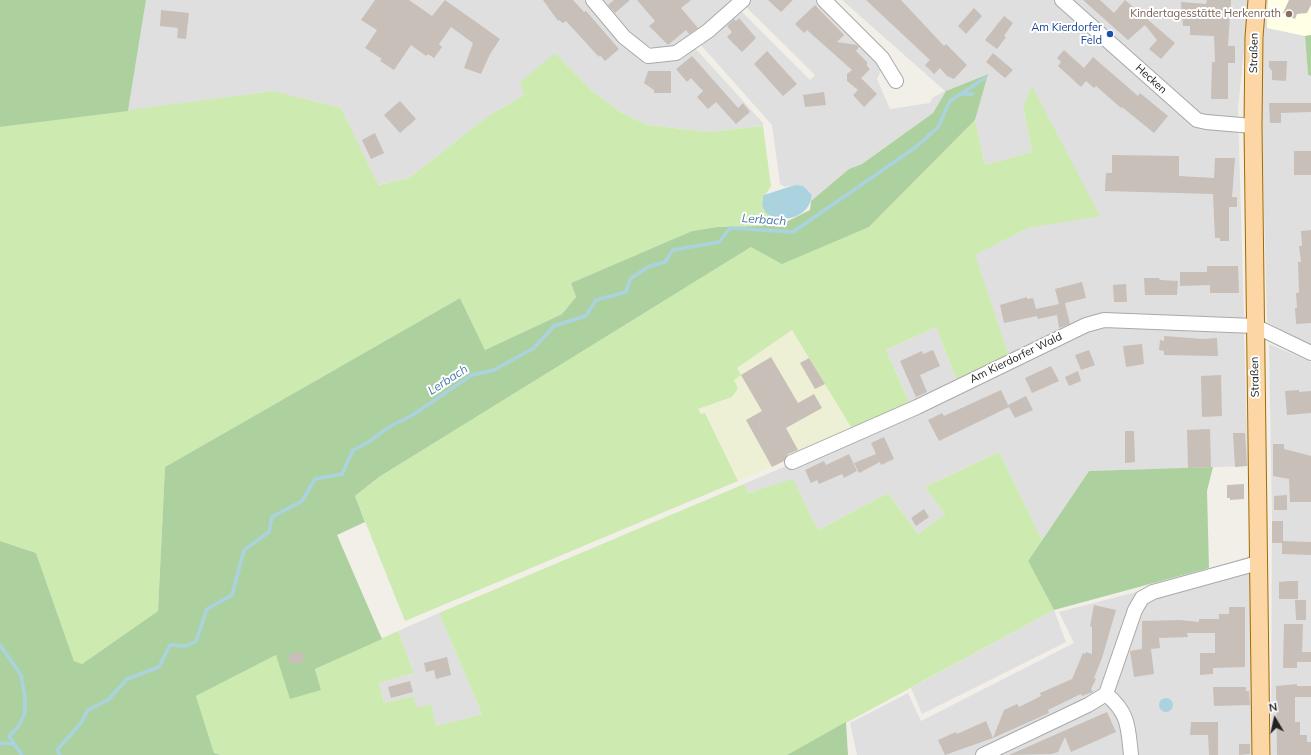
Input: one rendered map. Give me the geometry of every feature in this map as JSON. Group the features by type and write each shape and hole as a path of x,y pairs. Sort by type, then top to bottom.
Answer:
{"main road":[{"name":"Straßen","path":"1257,0 1254,37 1253,126 1261,755"}],"street":[{"path":"593,0 624,37 648,56 676,53 708,31 743,0"},
{"path":"824,0 882,58 896,81"},
{"name":"Hecken","path":"1066,1 1196,120 1253,126"},
{"name":"Am Kierdorfer Wald","path":"792,462 917,407 1086,325 1104,320 1255,326"},
{"path":"1255,326 1311,353"},
{"path":"983,755 1088,705 1106,694 1135,610 1142,598 1167,587 1258,563"},
{"path":"1106,694 1119,705 1128,724 1131,755"}],"shaded area":[{"path":"146,0 584,0 627,48 642,59 667,62 674,60 694,47 763,123 763,126 709,132 648,125 622,113 593,92 555,53 524,95 488,116 409,178 377,185 341,108 272,91 128,111"},
{"path":"603,0 731,0 700,31 667,51 641,44"},
{"path":"747,0 818,0 878,61 882,69 877,79 890,109 930,103 932,98 945,91 842,0 1249,0 1238,109 1244,320 1103,314 1009,356 974,255 1028,228 1100,215 1023,107 1032,152 985,165 975,120 987,74 946,91 933,113 862,164 849,169 811,201 812,195 795,185 785,187 780,184 772,125 699,43 738,8 810,80 815,75 746,7"},
{"path":"1264,0 1311,0 1311,35 1305,36 1308,75 1311,76 1311,345 1267,322 1262,131"},
{"name":"Kindertagesstätte Herkenrath","path":"1268,0 1311,0 1311,35 1305,36 1267,28"},
{"path":"1107,325 1242,331 1244,333 1248,466 1089,471 1042,540 999,452 925,487 945,514 918,534 888,493 818,530 793,480 747,493 744,484 825,449 910,404 886,350 936,327 957,381 1067,338"},
{"path":"792,330 854,432 738,481 705,413 701,415 698,409 732,397 733,380 737,368"},
{"path":"1269,344 1311,362 1311,755 1271,755 1272,519"},
{"path":"1250,556 1252,624 1252,755 857,755 850,723 908,693 921,721 1074,643 1059,612 1136,592"},
{"path":"1054,610 1066,642 922,714 911,688"},
{"path":"439,613 482,714 436,726 416,708 413,696 384,703 379,683 414,673 398,631"}],"green space":[{"path":"0,0 146,0 128,111 0,127"},
{"path":"1311,35 1311,76 1308,75 1305,36"},
{"path":"555,53 593,92 622,113 648,125 709,132 763,126 771,186 762,200 770,215 775,218 763,226 717,227 692,231 571,283 576,297 562,314 485,350 460,298 165,467 158,611 82,664 74,661 36,553 0,541 0,127 273,91 341,108 378,185 409,178 488,116 524,95 520,82"},
{"path":"988,74 975,120 869,227 782,264 751,247 379,477 355,496 365,522 337,535 382,639 315,669 321,690 290,699 276,655 196,696 214,753 221,755 0,755 0,541 36,553 74,661 82,664 158,611 165,467 460,298 485,350 562,314 576,297 571,283 692,231 717,227 762,226 775,218 784,223 810,210 811,201 849,169 862,164 933,113 946,91"},
{"path":"1032,86 1100,216 1028,228 975,255 1009,356 957,381 936,327 886,350 910,404 854,432 792,330 737,368 741,375 734,380 738,388 732,397 698,409 701,414 705,413 738,481 405,621 355,496 379,477 751,247 869,227 975,120 985,165 1032,152 1023,107"},
{"path":"999,452 1042,540 1028,561 1054,610 787,755 221,755 214,753 196,696 276,655 321,690 315,669 398,631 414,673 379,683 384,703 413,696 417,708 431,704 436,726 482,714 439,613 744,484 748,493 793,479 818,530 888,493 918,534 945,514 925,487"},
{"path":"1213,467 1207,491 1209,568 1054,610 1028,561 1089,471"},
{"path":"846,722 848,755 787,755"}],"water":[{"path":"795,185 803,186 812,195 808,206 801,213 792,218 782,219 773,217 766,212 762,205 764,195"},
{"path":"1163,698 1169,698 1173,702 1173,708 1169,712 1163,712 1159,708 1159,702"}],"building":[{"path":"375,0 409,0 432,16 445,0 500,39 490,54 481,74 464,68 473,43 451,27 439,44 442,47 434,58 428,54 426,56 411,45 394,70 380,61 382,59 365,48 377,30 361,20"},
{"path":"543,0 573,0 584,12 586,11 619,49 605,61 600,55 599,57 566,21 563,23 559,20 558,21"},
{"path":"614,0 630,0 615,13 608,5"},
{"path":"637,0 691,0 681,8 698,28 689,34 686,30 668,45 649,26 655,21"},
{"path":"768,0 793,0 781,12"},
{"path":"866,0 901,0 944,46 946,44 967,65 954,79 947,76 940,68 934,74 925,65 930,60"},
{"path":"1083,0 1100,0 1114,13 1125,0 1175,43 1161,59 1149,49 1157,40 1145,25 1128,40"},
{"path":"1207,0 1231,0 1228,46 1235,46 1235,63 1228,63 1228,99 1211,99 1212,62 1215,62 1214,36 1190,35 1190,26 1183,26 1181,2 1206,4"},
{"path":"1289,0 1311,0 1311,5 1307,13 1297,14 1295,19 1283,13"},
{"path":"815,5 844,35 837,42 857,45 859,47 856,51 867,62 867,66 870,69 861,78 877,94 864,107 853,95 858,90 847,81 847,74 852,70 807,30 804,33 795,24"},
{"path":"974,8 982,16 966,34 958,26"},
{"path":"161,10 189,13 186,39 177,38 178,28 160,26"},
{"path":"1004,16 1013,23 1004,36 1006,37 997,49 985,40"},
{"path":"739,18 756,38 742,52 727,37 732,32 727,26 734,19 736,21"},
{"path":"1064,50 1084,68 1093,57 1138,96 1140,93 1168,116 1154,133 1122,107 1121,108 1096,86 1094,88 1086,81 1081,87 1058,66 1061,62 1057,58"},
{"path":"767,51 797,84 783,96 754,64"},
{"path":"993,53 1013,70 1005,78 986,62"},
{"path":"692,56 738,108 743,103 750,112 736,124 716,102 708,109 697,97 703,91 691,78 687,82 676,69"},
{"path":"1269,61 1287,61 1286,81 1272,80 1272,71 1269,67"},
{"path":"648,71 671,71 671,93 654,93 654,90 644,83"},
{"path":"824,92 826,105 805,107 803,95"},
{"path":"400,101 416,119 400,133 384,115"},
{"path":"1269,103 1311,103 1311,112 1281,113 1281,123 1270,123"},
{"path":"375,133 384,153 371,159 362,140"},
{"path":"1294,151 1311,151 1311,175 1294,175"},
{"path":"1112,155 1179,156 1179,176 1214,178 1215,158 1235,158 1232,197 1237,197 1237,207 1229,207 1229,241 1220,241 1220,238 1215,238 1213,194 1105,191 1106,173 1112,173"},
{"path":"1311,230 1311,323 1296,324 1295,308 1297,308 1296,293 1299,293 1298,262 1301,262 1299,246 1302,246 1301,231"},
{"path":"1207,266 1238,266 1239,293 1210,293 1210,285 1180,286 1180,272 1207,272"},
{"path":"1144,278 1159,278 1160,280 1178,281 1177,295 1145,295"},
{"path":"1082,282 1086,298 1065,303 1070,324 1059,328 1057,315 1038,319 1037,316 1004,323 1000,305 1027,297 1027,299 1033,298 1036,309 1059,304 1055,289"},
{"path":"1126,284 1127,302 1114,302 1113,285"},
{"path":"1164,336 1203,339 1217,338 1218,356 1164,355 1164,351 1159,350 1160,340 1164,341"},
{"path":"1142,344 1144,364 1126,367 1123,346"},
{"path":"933,350 940,366 920,375 927,392 916,397 900,361 922,351 923,354"},
{"path":"1089,350 1095,365 1081,370 1075,355"},
{"path":"771,357 798,403 814,394 822,408 786,428 798,450 788,454 784,461 772,467 746,420 762,411 741,375"},
{"path":"809,358 825,384 815,389 800,363"},
{"path":"1051,366 1059,381 1032,393 1025,378"},
{"path":"1078,371 1081,381 1069,386 1065,377"},
{"path":"1221,375 1222,416 1202,417 1201,376"},
{"path":"1001,390 1008,405 1026,396 1033,410 1015,418 1009,407 939,441 928,420 942,413 944,416"},
{"path":"1299,390 1299,392 1311,391 1311,413 1287,415 1285,391"},
{"path":"1210,429 1211,467 1188,468 1187,430"},
{"path":"1125,431 1134,431 1135,462 1125,463"},
{"path":"1233,433 1245,433 1247,466 1235,467"},
{"path":"884,437 894,459 881,465 880,462 859,473 854,463 876,454 871,443"},
{"path":"1273,444 1284,444 1284,449 1311,456 1311,502 1290,502 1289,479 1273,476"},
{"path":"849,454 857,471 844,478 842,474 819,484 817,480 811,483 805,470 824,461 826,465"},
{"path":"1244,484 1244,499 1230,500 1230,498 1227,498 1227,485"},
{"path":"1287,495 1287,510 1274,510 1274,496"},
{"path":"924,509 929,517 916,526 911,518"},
{"path":"1272,521 1283,521 1283,541 1311,542 1311,555 1282,554 1282,543 1272,543"},
{"path":"1298,581 1298,599 1279,599 1279,582"},
{"path":"1295,600 1306,600 1306,620 1296,620"},
{"path":"1094,605 1116,610 1102,658 1094,678 1096,679 1091,689 1093,692 1082,696 1081,694 1048,710 1049,713 993,738 1004,710 1017,704 1019,707 1041,696 1040,693 1072,679 1083,653 1085,654 1086,652 1092,654 1092,627 1090,626"},
{"path":"1229,607 1245,607 1245,667 1213,668 1213,674 1200,675 1200,653 1215,653 1215,633 1187,633 1188,637 1159,638 1160,648 1151,649 1154,674 1134,677 1130,651 1142,649 1142,621 1180,620 1199,622 1199,619 1219,619 1219,614 1229,614"},
{"path":"1284,624 1303,624 1302,652 1311,652 1311,662 1297,662 1297,668 1283,668"},
{"path":"302,651 304,661 291,665 288,655"},
{"path":"447,657 451,675 436,679 434,670 426,672 424,663"},
{"path":"410,681 413,692 391,698 388,687"},
{"path":"1297,684 1297,686 1311,686 1311,697 1295,697 1295,722 1300,722 1300,735 1307,735 1307,742 1311,742 1311,755 1277,755 1276,686"},
{"path":"1213,687 1246,687 1246,691 1249,691 1250,705 1214,706"},
{"path":"1107,712 1116,732 1071,752 1065,737 1058,752 1052,754 1009,755"},
{"path":"986,721 993,738 945,755 938,740 956,732 957,734"},
{"path":"1191,722 1218,722 1218,755 1209,755 1208,735 1190,735"},
{"path":"1239,744 1250,744 1250,754 1239,755"}],"waterway":[{"name":"Lerbach","path":"60,755 57,750 81,723 88,710 108,700 127,679 159,667 170,645 186,646 196,641 207,609 232,595 244,550 269,532 272,517 302,501 315,479 342,474 353,450 367,443 389,427 411,416 472,375 494,370 534,348 554,326 586,316 596,300 626,292 630,279 648,267 665,262 673,250 719,242 730,228 793,232 916,147 938,127 950,101 985,78"},
{"name":"Lerbach","path":"960,94 973,94"},
{"path":"0,645 21,675 25,697 25,713 18,727 9,736 14,744"},
{"name":"Lerbach","path":"0,743 14,744 22,755"}],"place":[{"name":"Kindertagesstätte Herkenrath","path":"1289,14"},
{"name":"Am Kierdorfer Feld","path":"1110,34"}]}
